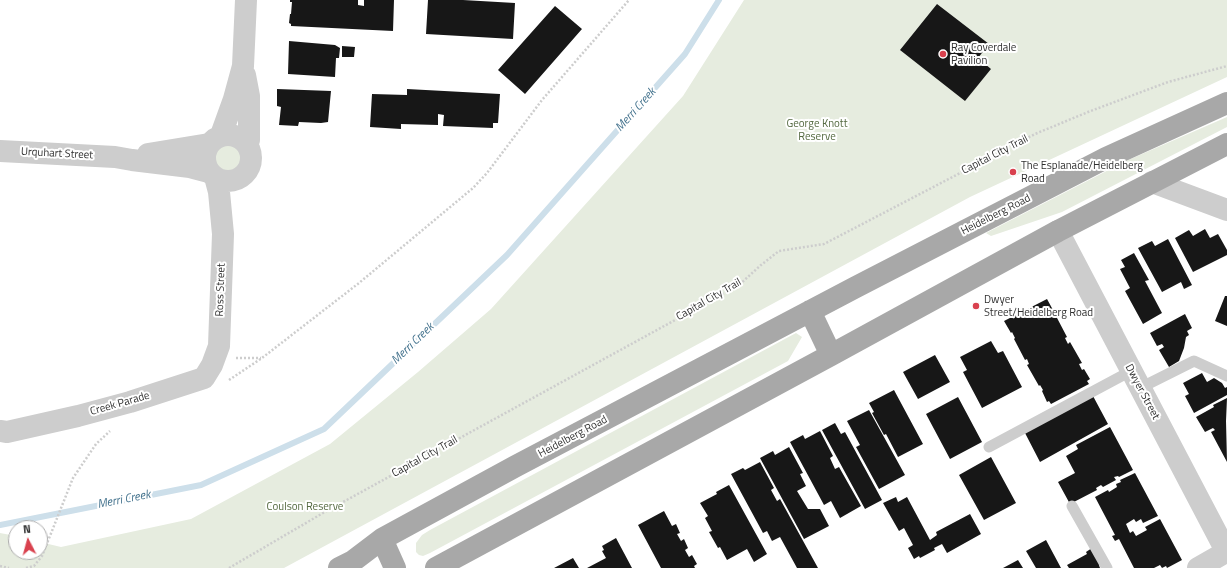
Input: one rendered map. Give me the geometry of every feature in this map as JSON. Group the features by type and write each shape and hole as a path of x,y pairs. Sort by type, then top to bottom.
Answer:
{"main road":[{"name":"Heidelberg Road","path":"339,568 382,539 810,311 1106,158 1227,103"},
{"path":"436,568 1058,231 1227,144"},
{"path":"810,311 831,355"},
{"path":"382,539 395,568"}],"street":[{"path":"215,140 229,135 236,136 247,145 251,159 250,166 241,177 228,181 212,175 204,158 206,150 215,140 234,99 243,66 246,0"},
{"path":"243,66 249,96 247,145"},
{"name":"Urquhart Street","path":"115,157 160,153 215,140"},
{"name":"Urquhart Street","path":"0,151 115,157 190,167 212,175"},
{"name":"Ross Street","path":"212,175 218,188 222,234 219,346"},
{"name":"Ross Street","path":"222,234 241,177"},
{"path":"1152,182 1227,210"},
{"name":"Dwyer Street","path":"1058,231 1135,379 1225,546"},
{"name":"Creek Parade","path":"0,432 7,432 78,416 130,402 204,378 212,365 219,346"},
{"path":"1198,568 1225,546"}],"lane":[{"path":"989,448 1135,379 1194,361 1227,376"},
{"path":"1072,506 1107,568"}],"path":[{"path":"225,382 262,358 359,284 473,188 487,173 542,100 628,0"},
{"name":"Capital City Trail","path":"229,568 323,513 739,285 779,251 824,244 1035,134 1168,82 1227,66"},
{"path":"26,568 34,566 42,556 73,478 82,463 96,444 114,428"},
{"path":"0,566 10,568"}],"green space":[{"name":"George Knott Reserve","path":"744,0 1227,0 1227,77 970,197 284,568 0,568 0,533 8,534 8,560 48,560 48,544 61,547 191,519 330,444 418,372 491,309 683,96"},
{"path":"1227,117 1227,127 1062,212 991,236 986,233 1126,161"},
{"path":"229,144 239,148 243,158 239,168 229,172 219,168 215,158 219,148"},
{"path":"796,333 802,337 788,361 430,553 423,556 416,552 416,543 422,535 430,530"}],"building":[{"path":"290,0 358,0 358,5 364,6 364,0 394,0 393,31 291,26 289,23 292,2 290,2"},
{"path":"428,0 463,0 515,3 513,39 426,34"},
{"name":"Ray Coverdale Pavilion","path":"937,4 989,44 978,58 991,69 965,101 900,50"},
{"path":"555,6 582,29 525,94 498,70"},
{"path":"289,41 335,45 340,48 339,58 336,58 335,77 288,74"},
{"path":"342,46 355,47 354,57 342,57"},
{"path":"277,89 331,91 328,122 299,122 298,126 279,125 281,107 277,106"},
{"path":"407,89 500,94 498,123 493,123 493,128 443,126 444,115 438,114 438,125 401,124 401,129 370,127 372,94 407,95"},
{"path":"1205,229 1210,238 1218,234 1227,250 1227,255 1193,272 1175,238 1189,230 1193,236"},
{"path":"1168,239 1192,285 1184,289 1181,282 1162,292 1138,248 1152,241 1155,246"},
{"path":"1134,253 1149,280 1145,281 1162,313 1143,324 1125,291 1130,288 1120,269 1125,267 1121,260"},
{"path":"1225,296 1227,296 1227,326 1215,321"},
{"path":"1047,299 1053,310 1051,312 1054,318 1056,316 1067,337 1065,338 1068,344 1070,342 1082,363 1079,364 1082,370 1084,369 1090,379 1087,381 1089,384 1051,404 1049,401 1047,402 1042,391 1043,390 1040,385 1039,386 1027,365 1029,364 1027,359 1025,360 1012,332 1011,333 1004,321"},
{"path":"1185,314 1192,328 1187,331 1189,335 1186,337 1179,361 1169,367 1159,350 1164,347 1162,344 1157,346 1150,333"},
{"path":"991,341 998,353 1003,351 1022,387 982,408 963,372 967,370 960,357"},
{"path":"935,355 950,382 918,399 903,372"},
{"path":"1202,373 1207,382 1214,378 1222,383 1225,388 1227,387 1227,395 1194,413 1185,396 1189,394 1183,383"},
{"path":"894,390 923,444 898,457 886,434 884,435 872,413 874,412 869,403"},
{"path":"1093,396 1108,424 1040,462 1025,433"},
{"path":"958,397 982,442 950,459 926,414"},
{"path":"1227,398 1227,462 1211,432 1215,430 1213,428 1205,432 1196,417 1214,407 1213,405"},
{"path":"869,410 905,475 879,489 856,447 860,445 847,421"},
{"path":"835,423 841,434 845,432 882,500 865,509 822,430"},
{"path":"1110,427 1133,470 1119,477 1114,477 1116,480 1103,487 1101,485 1096,488 1097,490 1070,504 1058,482 1075,473 1066,456 1078,449 1076,445"},
{"path":"820,431 833,456 830,458 835,469 839,467 861,506 840,518 831,501 824,505 790,442 803,435 805,439"},
{"path":"789,447 803,473 800,474 806,486 797,491 808,509 820,509 829,526 804,539 760,458 773,451 775,455"},
{"path":"991,457 1016,503 984,520 959,475"},
{"path":"760,462 774,488 771,490 777,501 780,499 818,568 797,568 780,537 772,541 767,531 763,533 731,474 743,468 745,470"},
{"path":"1135,473 1158,516 1143,523 1141,519 1136,522 1134,519 1126,524 1130,533 1133,531 1136,536 1147,530 1145,527 1160,519 1182,560 1167,568 1166,566 1162,568 1160,565 1154,568 1134,568 1119,539 1115,541 1112,536 1115,535 1095,497 1108,490 1109,492 1117,487 1116,484 1121,482 1120,480"},
{"path":"729,485 767,554 754,562 747,549 727,560 709,532 712,531 705,518 708,516 700,503 717,494 716,492"},
{"path":"896,497 898,502 907,497 930,540 937,535 936,532 970,514 981,534 947,553 942,544 934,548 935,550 920,558 919,556 914,559 908,548 913,545 904,528 899,531 883,503"},
{"path":"664,511 672,526 676,524 680,533 677,534 681,541 684,539 688,548 685,550 689,557 692,555 697,564 694,566 695,568 661,568 638,525"},
{"path":"616,538 632,568 587,568 606,558 602,551 604,550 602,546"},
{"path":"1046,540 1061,568 1036,568 1026,551"},
{"path":"1092,548 1101,564 1099,565 1100,568 1069,568 1067,565 1087,554 1086,552"},
{"path":"573,558 579,568 554,568"},
{"path":"1018,560 1023,568 1003,568"}],"waterway":[{"name":"Merri Creek","path":"0,525 201,485 324,429 507,255 685,54 719,0"}],"place":[{"name":"Ray Coverdale Pavilion","path":"943,54"},
{"name":"The Esplanade/Heidelberg Road","path":"1013,172"},
{"name":"Dwyer Street/Heidelberg Road","path":"976,306"}],"park label":[{"name":"Coulson Reserve","path":"305,507"}]}
